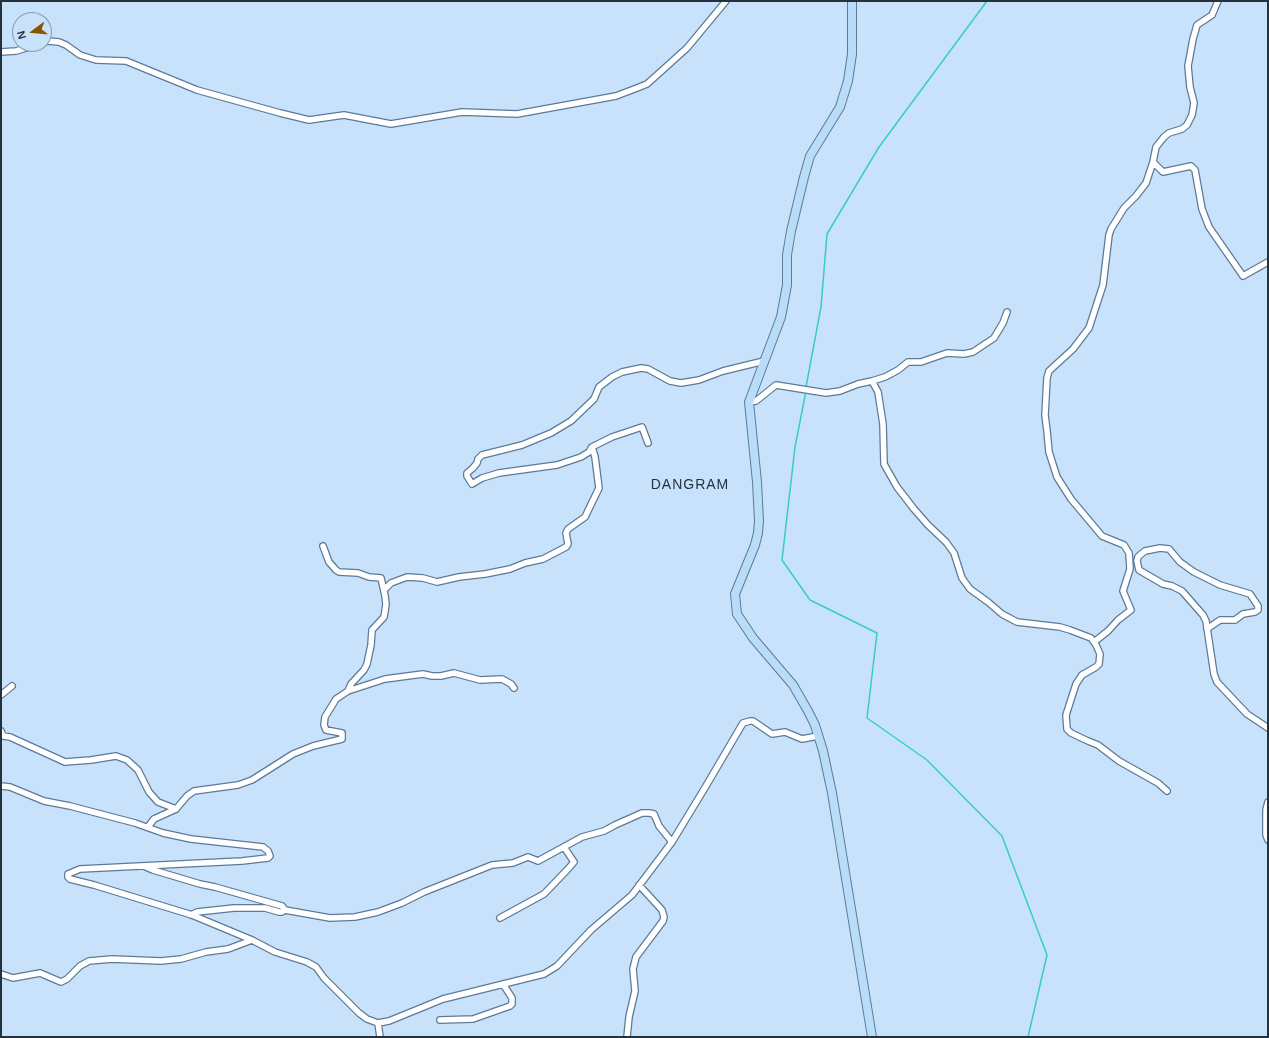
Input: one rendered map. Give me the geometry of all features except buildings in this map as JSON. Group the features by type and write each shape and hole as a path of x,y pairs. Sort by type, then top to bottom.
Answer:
{"main road":[{"path":"852,1 852,54 848,81 840,107 810,156 791,231 787,255 787,285 781,317 749,402 751,438 757,482 759,521 755,545 735,594 737,614 753,638 793,685 808,711 823,751 832,793 872,1037"}],"street":[{"path":"52,41 66,45 80,55 96,60 126,61 197,90 280,113 309,120 344,115 391,124 462,112 517,114 616,96 647,84 687,48 726,1"},
{"path":"1094,642 1108,632 1118,620 1131,610 1122,591 1130,569 1129,556 1127,548 1124,545 1102,536 1070,499 1057,477 1049,452 1045,415 1047,378 1050,371 1073,349 1089,328 1102,285 1111,229 1124,208 1146,183 1156,147 1164,137 1170,133 1182,129 1192,115 1194,103 1190,87 1188,66 1193,39 1197,26 1212,15 1218,1"},
{"path":"1,52 12,51"},
{"path":"1153,162 1163,172 1191,166 1195,170 1202,209 1208,227 1242,276 1268,262"},
{"path":"749,402 756,401 776,385 826,393 840,391 858,384 885,377 898,370 908,362 921,362 947,353 964,354 974,352 994,338 1003,323 1007,312"},
{"path":"648,443 642,427 612,437 592,447 589,452 581,457 557,465 499,473 482,478 472,484 467,476 467,473 478,463 478,459 482,455 522,445 550,433 571,421 594,399 599,387 612,377 622,372 641,368 670,381 681,383 699,380 723,371 764,361"},
{"path":"872,381 878,392 883,424 884,464 897,487 928,525 946,542 954,553 962,578 970,589 1002,614 1017,622 1060,627 1084,634 1091,638 1094,642 1100,654 1099,664 1082,674 1076,684 1066,715 1067,729 1071,733 1102,748 1119,761 1158,783 1167,791"},
{"path":"384,590 391,583 407,577 423,578 437,582 510,569 525,563 544,559 566,547 568,544 566,533 568,529 585,517 599,488 595,457 592,447"},
{"path":"323,546 329,562 336,570 339,572 358,573 369,577 379,577 381,578 384,590 386,604 384,617 372,630 372,645 367,664 348,690"},
{"path":"1207,629 1220,620 1235,620 1243,614 1255,612 1258,610 1258,606 1250,594 1220,585 1194,572 1180,562 1169,548 1145,551 1138,557 1137,562 1139,570 1163,584 1172,586 1182,591 1203,615 1207,629 1214,674 1217,682 1246,714 1268,728"},
{"path":"1129,556 1138,557"},
{"path":"148,827 154,819 176,809 187,796 194,791 238,785 252,780 293,754 313,746 342,739 342,733 326,730 324,725 325,717 336,699 348,690 385,679 423,674 441,676 454,673 480,680 502,679 511,684 514,688"},
{"path":"1,695 12,686"},
{"path":"1,786 10,787 44,801 77,808 148,827 163,833 191,839 263,847 268,851 270,856 268,858 242,861 80,869 68,874 68,877 70,879 115,891 191,915 252,940 275,952 307,962 316,967 324,978 359,1013 378,1023 389,1021 443,999 544,974 557,966 591,930 632,895 672,842 743,723 754,721 772,734 785,732 802,739 818,736"},
{"path":"1,731 3,736 10,737 65,762 116,756 127,760 138,770 149,792 158,802 176,809"},
{"path":"1268,802 1266,810 1266,836 1268,840"},
{"path":"191,915 197,912 234,908 264,908 279,912 285,910 330,918 366,915 402,904 424,892 492,865 513,863 528,857 538,861 582,837 604,830 642,813 654,814 659,826 672,842"},
{"path":"500,918 544,894 568,869 574,862 564,847"},
{"path":"144,866 200,884 282,906 285,910"},
{"path":"627,1037 629,1017 635,991 634,969 636,957 663,921 664,917 662,910 639,885"},
{"path":"1,974 13,978 40,973 61,982 67,979 80,966 89,961 112,959 161,961 181,959 206,952 228,949 252,940"},
{"path":"440,1020 473,1019 510,1006 512,1004 512,998 503,984"},
{"path":"378,1023 380,1037"}],"waterway":[{"path":"806,387 821,307 827,234 879,147 987,1"},
{"path":"806,391 795,447 782,560 810,600 877,633 867,718 927,760 1002,836 1047,955 1028,1037"}],"district":[{"name":"DANGRAM","path":"690,485"}]}
